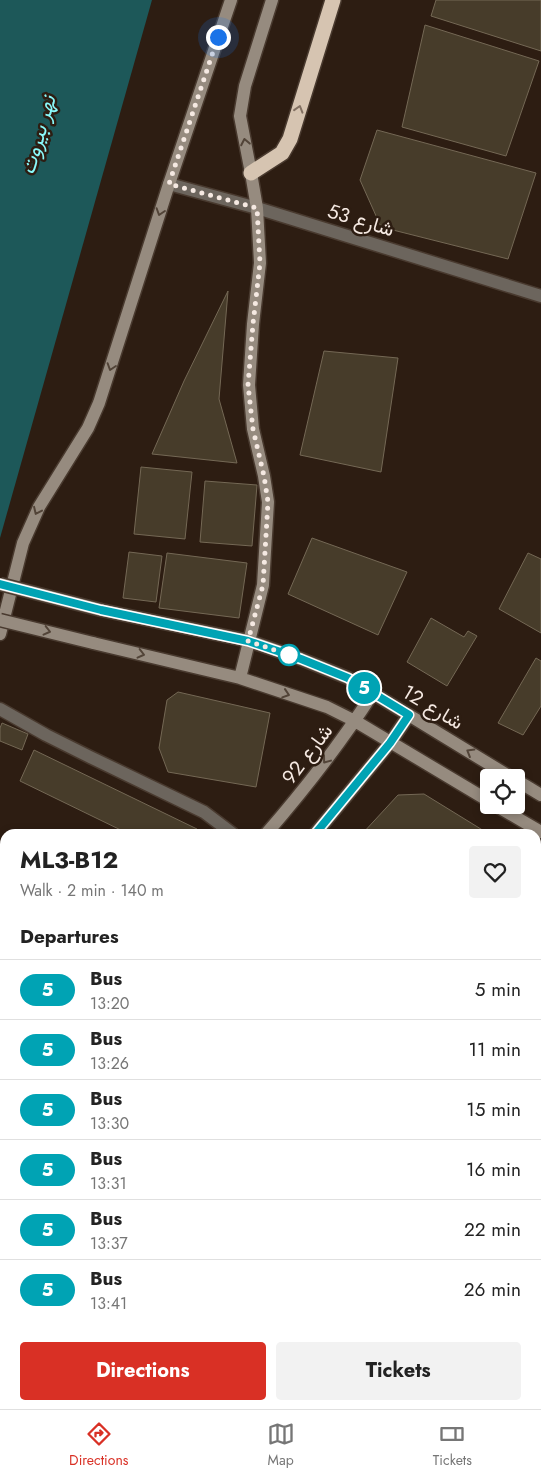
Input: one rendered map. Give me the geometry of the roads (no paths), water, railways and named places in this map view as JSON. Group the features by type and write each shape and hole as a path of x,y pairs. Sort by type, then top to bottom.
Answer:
{"highway":[{"path":"251,173 282,153 290,139 333,0"}],"main road":[{"path":"0,634 23,544 31,525 39,507 88,428 99,403 169,184 231,0"},
{"path":"240,678 263,585 268,502 253,429 248,385 260,263 257,208 240,116 245,86 272,0"},
{"name":"شارع 12","path":"0,584 101,610 248,641 301,659 348,678 497,769"},
{"path":"0,620 240,678 327,707 355,721 480,796"},
{"name":"شارع 92","path":"270,829 304,790 355,721 373,693"},
{"path":"320,829 390,743 409,715"},
{"path":"525,785 541,795"},
{"path":"510,814 536,829"}],"street":[{"name":"شارع 53","path":"169,184 257,208 541,296"},
{"path":"0,708 81,753 204,812 226,829"}],"water":[{"name":"نهر بيروت","path":"0,0 152,0 0,538"}]}
